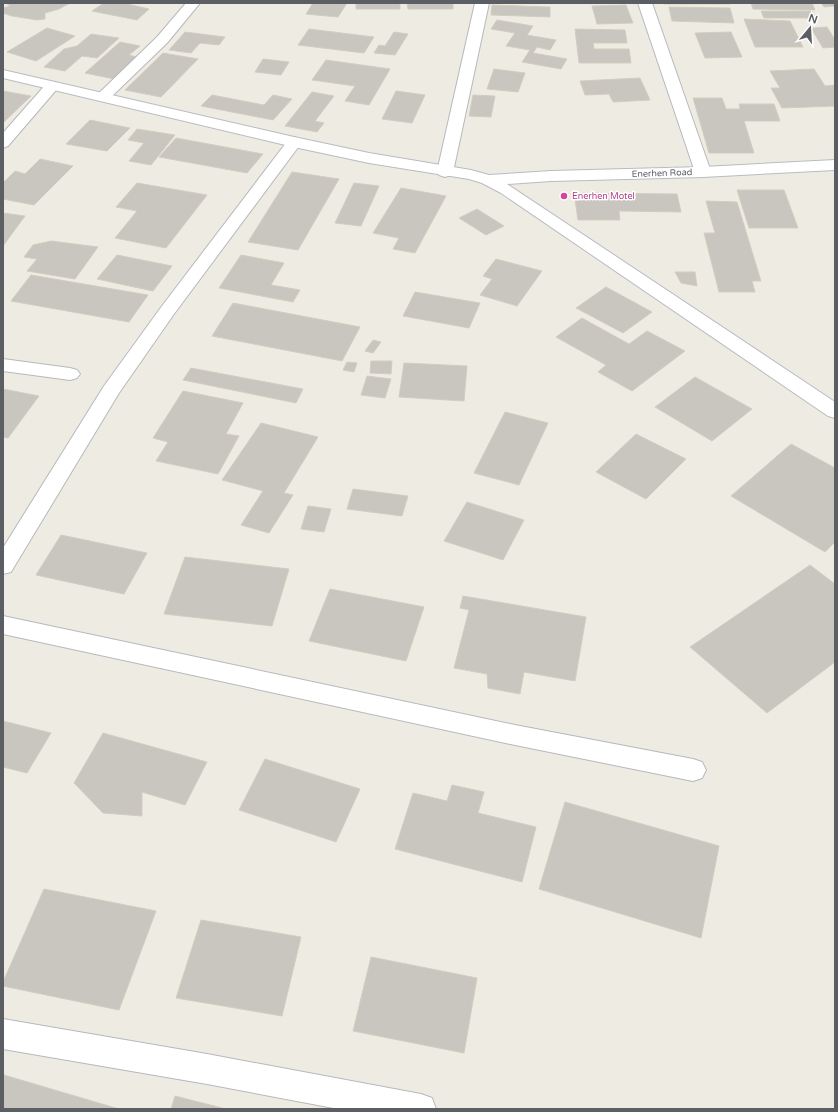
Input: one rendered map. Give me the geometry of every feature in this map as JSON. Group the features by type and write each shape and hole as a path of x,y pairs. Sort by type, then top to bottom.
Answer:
{"street":[{"path":"104,97 162,40 193,3"},
{"path":"445,172 482,3"},
{"path":"646,3 703,172"},
{"path":"3,74 294,142 369,158 445,172 471,175 488,180 507,190 835,411"},
{"path":"3,143 52,86"},
{"path":"3,566 111,390 168,310 294,142"},
{"name":"Enerhen Road","path":"488,180 551,176 703,172 835,165"},
{"path":"3,365 70,374"},
{"path":"3,625 507,733 693,770"},
{"path":"3,1034 207,1069 421,1109"}],"building":[{"path":"6,3 70,3 59,9 45,13 45,19 37,20 3,13 3,8 10,6"},
{"path":"104,3 123,3 149,9 137,20 92,11"},
{"path":"313,3 347,3 338,17 306,14"},
{"path":"356,3 400,3 400,9 356,9"},
{"path":"407,3 453,3 453,9 408,9"},
{"path":"729,3 730,4 664,4"},
{"path":"751,3 812,3 815,10 753,9"},
{"path":"821,3 835,3 835,6 824,7"},
{"path":"492,5 550,7 550,17 491,15"},
{"path":"626,5 633,23 597,24 592,6"},
{"path":"669,7 730,8 734,23 672,21"},
{"path":"761,11 812,11 816,18 764,18"},
{"path":"744,19 790,21 803,47 755,47"},
{"path":"497,20 533,26 527,35 556,40 550,50 537,47 533,53 567,59 561,69 522,62 530,50 506,46 515,33 491,29"},
{"path":"827,27 835,40 835,47 823,48 811,28"},
{"path":"47,28 75,36 36,61 7,52"},
{"path":"309,29 374,37 364,53 298,45"},
{"path":"575,29 625,30 627,43 593,43 594,49 629,49 631,63 579,63"},
{"path":"185,32 225,37 219,45 200,43 191,53 169,50"},
{"path":"394,32 408,34 395,55 374,53 379,45 385,46"},
{"path":"731,32 742,57 705,58 695,33"},
{"path":"91,34 119,38 97,58 82,56 65,71 44,67 64,49 77,46"},
{"path":"120,42 140,46 129,55 137,57 114,79 85,73"},
{"path":"163,53 198,59 161,97 125,90"},
{"path":"263,59 289,62 281,75 255,72"},
{"path":"326,60 390,69 369,105 345,101 355,86 312,80"},
{"path":"494,69 525,73 518,92 487,89"},
{"path":"814,69 825,86 835,85 835,106 782,108 771,88 780,88 770,71"},
{"path":"640,78 650,100 613,102 609,94 585,95 580,81"},
{"path":"3,91 31,96 3,123"},
{"path":"396,91 425,95 412,123 382,119"},
{"path":"312,92 334,96 315,121 324,123 317,132 285,126"},
{"path":"212,95 264,105 273,95 292,99 273,120 201,106"},
{"path":"473,95 495,96 491,117 469,116"},
{"path":"693,98 722,98 726,109 740,109 739,104 774,104 780,121 744,121 754,153 709,153"},
{"path":"90,120 130,128 107,151 66,144"},
{"path":"137,129 175,135 151,165 129,161 144,143 128,140"},
{"path":"176,138 263,154 247,173 159,157"},
{"path":"40,159 73,166 34,205 3,199 3,183 15,171 25,174"},
{"path":"292,172 339,179 298,250 248,242"},
{"path":"137,183 207,195 166,248 115,238 137,211 116,207"},
{"path":"354,183 379,186 361,226 335,223"},
{"path":"401,188 446,196 415,253 393,249 399,238 373,233"},
{"path":"737,190 784,190 798,228 749,228"},
{"path":"574,193 677,194 681,212 619,211 620,220 578,220"},
{"path":"706,201 737,202 761,281 752,281 755,292 719,292 704,233 715,233"},
{"path":"477,209 504,226 486,235 459,218"},
{"path":"3,213 25,216 3,246"},
{"path":"51,241 98,247 75,279 27,271 37,259 24,257 33,245"},
{"path":"117,255 172,266 153,291 97,279"},
{"path":"241,255 284,263 271,285 300,290 293,302 219,288"},
{"path":"496,259 542,271 517,306 480,295 492,279 483,276"},
{"path":"675,272 695,272 697,286 681,283"},
{"path":"31,275 148,295 129,322 11,301"},
{"path":"606,287 652,312 623,333 576,308"},
{"path":"415,292 480,303 469,328 403,316"},
{"path":"233,303 360,327 342,361 212,336"},
{"path":"582,318 629,344 647,331 685,351 632,391 598,372 606,365 556,337"},
{"path":"373,340 381,342 373,353 365,351"},
{"path":"371,361 392,361 391,374 370,373"},
{"path":"347,362 357,363 354,372 343,370"},
{"path":"404,363 467,366 464,401 399,397"},
{"path":"191,368 303,389 296,403 183,380"},
{"path":"367,376 391,379 385,398 361,395"},
{"path":"695,377 752,409 712,441 655,407"},
{"path":"3,389 39,396 8,438 3,437"},
{"path":"183,391 243,403 226,434 239,436 218,474 156,461 168,442 153,438"},
{"path":"505,412 548,423 519,485 474,473"},
{"path":"261,423 318,437 284,493 293,495 269,533 241,525 263,491 222,480"},
{"path":"636,434 686,459 646,499 596,472"},
{"path":"791,444 835,468 835,542 825,552 731,496"},
{"path":"353,489 408,496 402,516 347,509"},
{"path":"467,502 524,520 503,560 444,541"},
{"path":"308,506 331,509 324,532 301,529"},
{"path":"61,535 147,553 124,594 36,575"},
{"path":"185,557 289,569 272,626 164,614"},
{"path":"810,565 835,584 835,662 767,713 690,647"},
{"path":"330,589 424,607 406,661 309,641"},
{"path":"463,596 586,617 575,681 524,672 520,694 488,688 487,674 454,668 469,610 460,608"},
{"path":"3,721 51,733 27,773 3,767"},
{"path":"103,733 207,762 185,805 142,792 142,816 103,813 74,783"},
{"path":"265,759 360,789 336,842 239,810"},
{"path":"452,785 484,792 478,813 536,827 522,882 395,849 413,793 447,801"},
{"path":"565,802 719,846 701,938 539,889"},
{"path":"44,889 156,911 119,1010 3,986 3,982"},
{"path":"201,920 301,937 282,1016 176,998"},
{"path":"371,957 477,978 464,1053 353,1031"},
{"path":"4,1075 119,1109 3,1109"},
{"path":"175,1096 226,1109 171,1109"}],"place":[{"name":"Enerhen Motel","path":"564,196"}]}
